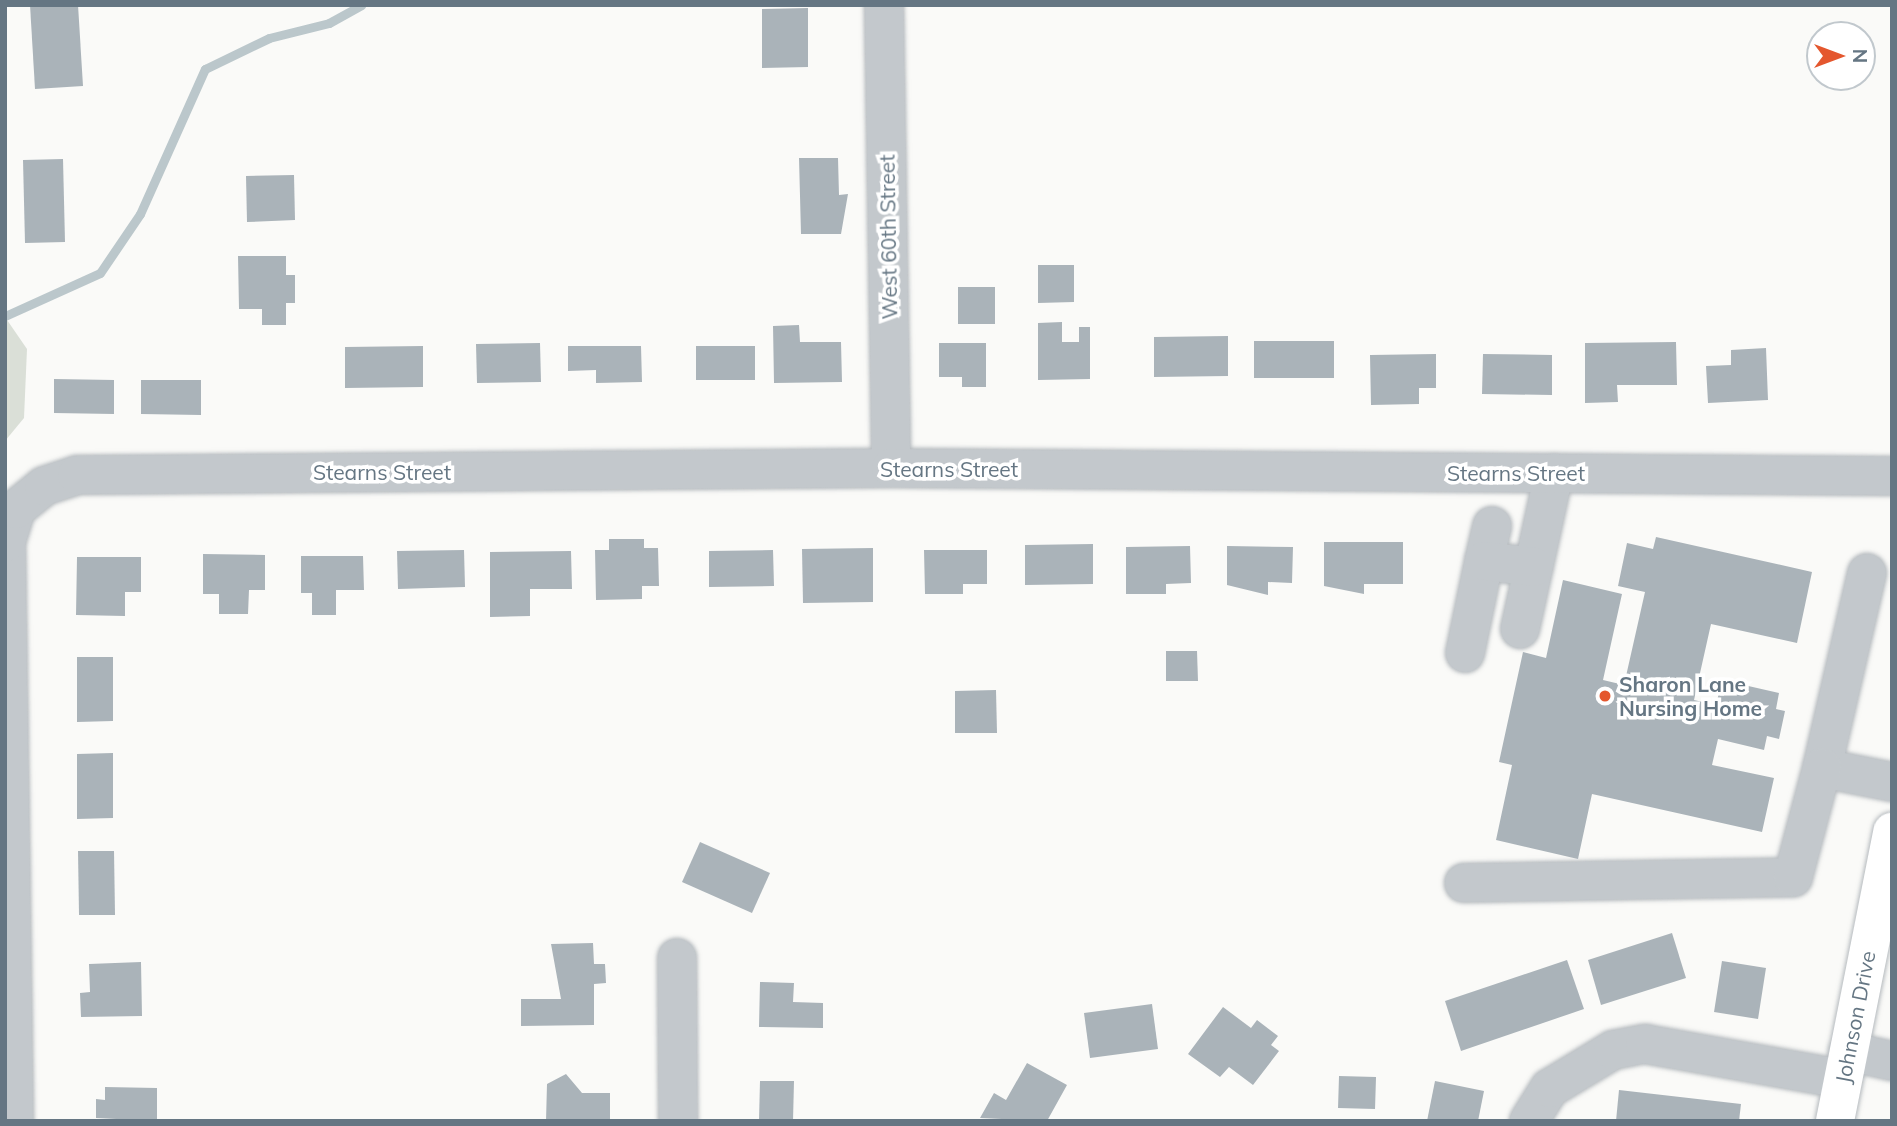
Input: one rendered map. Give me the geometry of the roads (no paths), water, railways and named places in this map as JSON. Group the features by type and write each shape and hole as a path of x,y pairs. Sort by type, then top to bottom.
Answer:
{"main road":[{"name":"Johnson Drive","path":"1835,1121 1892,832"}],"street":[{"name":"West 60th Street","path":"884,5 891,468"},
{"name":"Stearns Street","path":"14,1121 6,542 16,509 44,486 77,475 891,468 1892,476"},
{"path":"1520,629 1554,474"},
{"path":"1465,653 1488,543 1534,568"},
{"path":"1464,883 1793,877 1822,768 1867,573"},
{"path":"1822,768 1892,782"},
{"path":"677,958 678,1121"},
{"path":"1529,1121 1550,1088 1613,1050 1645,1044 1845,1065 1892,1061"}],"waterway":[{"path":"5,316 100,273 140,214 205,69 269,38 329,23 361,5"}],"place":[{"name":"Sharon Lane Nursing Home","path":"1605,696"}]}
